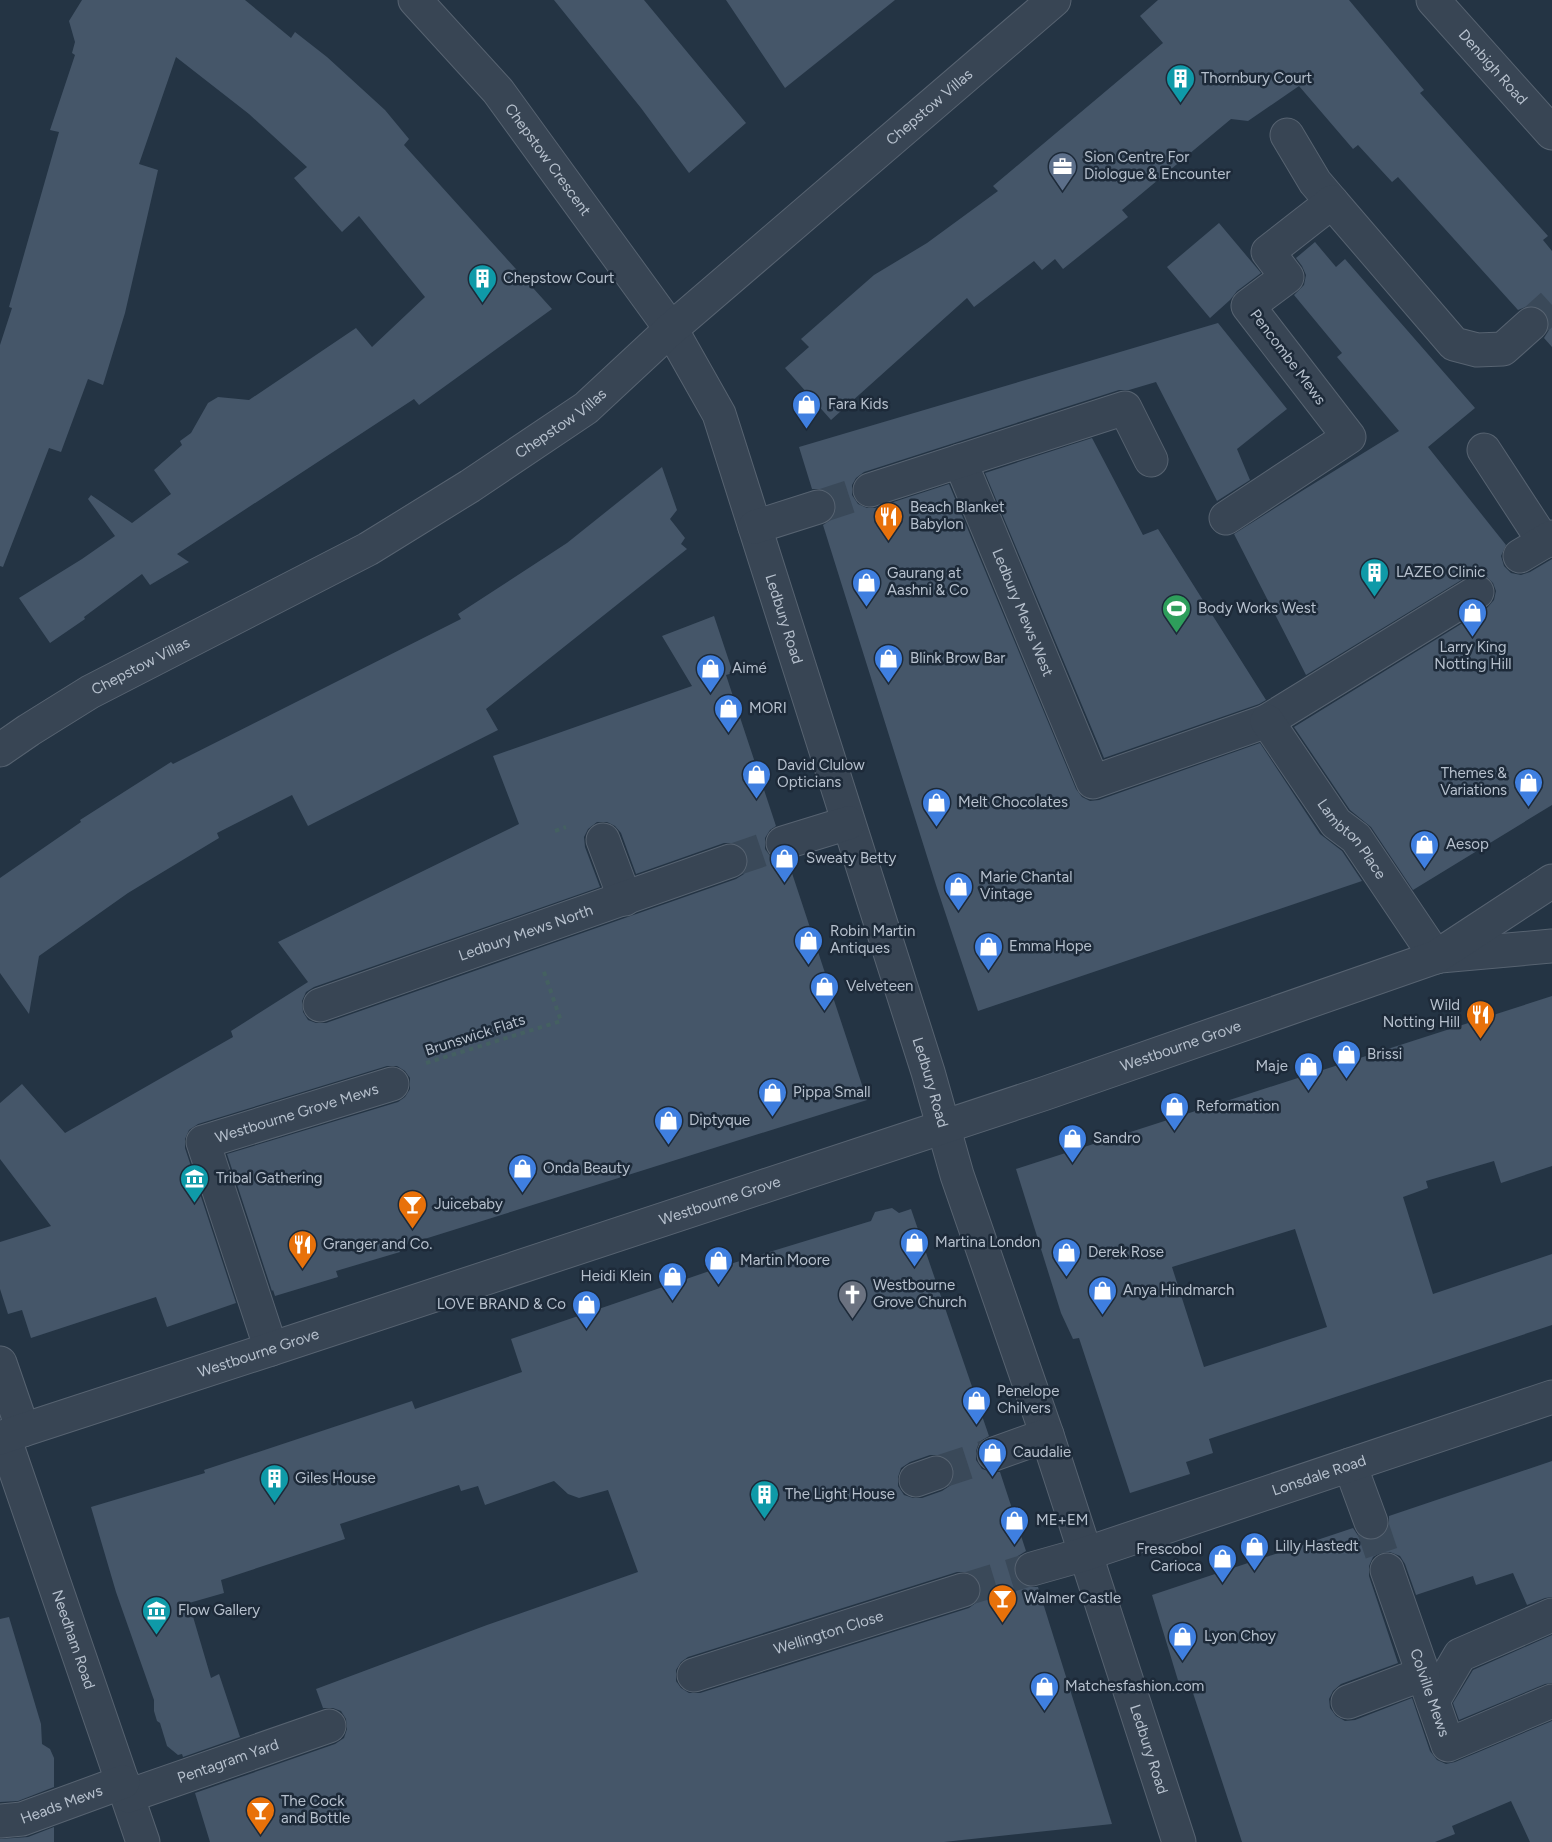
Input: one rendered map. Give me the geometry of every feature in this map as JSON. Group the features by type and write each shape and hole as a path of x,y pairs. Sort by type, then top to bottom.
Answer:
{"street":[{"name":"Chepstow Crescent","path":"415,0 498,91 671,329"},
{"name":"Chepstow Villas","path":"0,750 90,692 368,549 470,486 586,408 671,329 1054,0"},
{"name":"Denbigh Road","path":"1433,0 1552,133"},
{"path":"1287,135 1314,182 1454,344 1477,350 1503,349 1531,324"},
{"name":"Pencombe Mews","path":"1227,518 1349,437 1248,306 1287,277 1268,252 1332,202"},
{"name":"Ledbury Road","path":"671,329 719,414 945,1127 957,1175 1047,1435 1179,1842"},
{"path":"870,490 1125,408 1151,460"},
{"path":"1484,450 1538,545"},
{"name":"Ledbury Mews West","path":"960,461 1093,782 1267,721"},
{"path":"755,527 818,507"},
{"path":"1267,721 1477,592"},
{"name":"Lambton Place","path":"1267,721 1336,823 1356,838 1436,957"},
{"path":"783,843 848,823"},
{"path":"603,840 625,898"},
{"name":"Ledbury Mews North","path":"320,1005 730,861"},
{"name":"Westbourne Grove","path":"1436,957 1552,881"},
{"name":"Westbourne Grove","path":"9,1435 945,1127 1436,957 1552,946"},
{"name":"Westbourne Grove Mews","path":"272,1349 203,1142 392,1084"},
{"name":"Needham Road","path":"0,1364 9,1435 143,1842"},
{"name":"Lonsdale Road","path":"1085,1554 1552,1397"},
{"path":"994,1454 1047,1435"},
{"path":"1350,1465 1371,1522"},
{"path":"1032,1569 1085,1554"},
{"name":"Colville Mews","path":"1387,1570 1449,1745 1552,1701"},
{"name":"Wellington Close","path":"694,1676 963,1590"},
{"path":"1348,1702 1428,1687 1460,1654 1552,1615"},
{"name":"Pentagram Yard","path":"125,1789 329,1726"},
{"name":"Heads Mews","path":"0,1821 22,1819 125,1789"}],"path":[{"name":"Brunswick Flats","path":"419,1066 561,1021 540,960"}],"building":[{"path":"82,0 245,0 291,38 295,32 327,57 385,110 409,139 404,145 552,309 419,405 414,399 177,554 189,562 150,585 142,574 84,617 85,619 50,643 19,598 115,536 88,499 91,495 132,523 171,494 154,470 182,445 180,441 191,433 208,403 218,397 249,400 356,328 372,347 425,297 359,216 342,232 294,178 307,167 249,114 176,57 139,164 158,170 125,313 103,385 88,379 61,452 49,448 3,567 0,566 0,345 59,132 50,130 75,55 72,53 75,42 69,21"},
{"path":"554,0 644,0 746,123 689,173 641,108"},
{"path":"726,0 895,0 785,88"},
{"path":"1158,0 1349,0 1424,90 1420,93 1548,236 1543,240 1552,251 1552,347 1544,338 1549,330 1549,321 1545,311 1537,306 1528,306 1518,310 1398,177 1392,182 1358,145 1353,149 1299,86 1248,121 1231,119 1122,210 1128,217 1063,269 1055,259 1042,270 1034,261 974,307 967,298 831,420 785,368 809,347 801,339 874,275 927,243 998,191 993,186 1163,43 1140,16"},
{"path":"1219,223 1261,273 1237,291 1210,318 1167,267"},
{"path":"1315,242 1336,267 1345,259 1475,408 1428,447 1506,545 1501,556 1504,566 1511,573 1521,575 1552,559 1552,805 1413,890 1371,827 1350,810 1294,727 1487,608 1494,600 1496,591 1493,583 1486,576 1477,573 1468,576 1306,675 1234,534 1399,431 1337,357 1342,353 1294,295 1304,285 1306,275 1296,258"},
{"path":"1218,323 1287,409 1237,449 1250,480 1217,501 1156,382 1129,390 1119,390 864,472 856,478 852,485 852,495 858,504 867,508 875,508 949,484 1076,789 1082,797 1090,801 1099,800 1260,743 1320,834 1342,851 1362,881 978,1011 823,525 832,519 836,510 836,502 830,493 821,489 812,489 799,447"},
{"path":"1092,438 1143,535 1158,529 1266,700 1104,758 985,473"},
{"path":"662,467 677,510 670,519 685,538 681,544 687,549 486,709 498,730 308,826 292,795 217,833 219,838 128,893 39,956 29,1014 0,973 0,878 81,822 80,820 171,762 173,764 461,619 458,614 567,543"},
{"path":"714,616 733,673 726,675 776,826 765,838 765,849 771,857 778,861 788,861 867,1100 399,1247 400,1252 336,1271 338,1277 275,1296 227,1154 398,1102 410,1089 410,1078 397,1066 387,1066 198,1124 189,1130 185,1139 185,1148 236,1303 167,1327 156,1297 31,1338 22,1310 8,1314 0,1289 0,1242 51,1226 0,1159 0,1103 22,1084 65,1133 233,1037 231,1031 308,982 278,942 519,824 493,756 692,686 662,636","holes":["597,822 607,822 621,833 636,874 724,843 734,843 743,847 748,855 748,865 744,874 736,879 326,1023 308,1020 303,1012 302,1001 306,992 314,987 600,887 585,847 584,837 588,829"]},
{"path":"1552,996 1552,1166 1501,1183 1494,1161 1426,1181 1428,1188 1403,1197 1433,1294 1552,1254 1552,1325 1209,1439 1213,1453 1186,1462 1190,1474 1130,1493 1079,1338 1073,1339 1061,1313 1016,1169","holes":["1295,1229 1327,1327 1204,1367 1172,1267"]},
{"path":"892,1208 899,1213 911,1209 989,1436 979,1442 976,1460 982,1469 1000,1472 1026,1551 1018,1556 1014,1564 1014,1575 1019,1583 1027,1587 1038,1587 1112,1824 944,1842 210,1842 195,1793 335,1744 344,1738 347,1729 346,1719 341,1711 323,1708 316,1689 638,1572 608,1490 579,1498 568,1494 554,1481 485,1505 478,1486 461,1491 459,1485 340,1524 345,1539 221,1580 224,1593 189,1603 211,1678 219,1674 240,1737 183,1757 182,1754 178,1755 167,1746 160,1723 157,1721 154,1700 116,1592 91,1507 205,1473 204,1470 412,1401 415,1409 522,1372 511,1339 730,1264 871,1221 875,1212","holes":["930,1455 940,1455 949,1459 954,1467 951,1485 922,1498 904,1495 898,1486 901,1468","957,1572 966,1572 975,1576 981,1585 981,1593 977,1602 969,1608 700,1693 689,1693 676,1681 676,1670 688,1657"]},
{"path":"1552,1461 1552,1597 1527,1605 1513,1573 1476,1585 1473,1576 1416,1595 1400,1556 1390,1552 1380,1553 1373,1557 1369,1566 1369,1576 1398,1663 1341,1684 1333,1691 1329,1699 1330,1708 1336,1716 1345,1721 1355,1720 1412,1698 1430,1751 1437,1760 1446,1764 1552,1721 1552,1842 1530,1842 1511,1801 1452,1826 1455,1834 1435,1842 1242,1842 1190,1684 1180,1687 1152,1595 1353,1528 1359,1537 1377,1540 1386,1533 1389,1516"},
{"path":"9,1617 41,1724 42,1744 50,1749 54,1758 54,1787 18,1801 0,1802 0,1619"},
{"path":"1552,1635 1552,1683 1459,1720 1453,1703 1473,1670"},
{"path":"54,1827 54,1842 0,1842 0,1839 28,1837"}],"tunnel":[{"path":"1531,324 1552,305"},
{"path":"818,507 870,490"},
{"path":"730,861 783,843"},
{"path":"936,1473 994,1454"},
{"path":"1371,1522 1387,1570"},
{"path":"963,1590 1032,1569"}],"place":[{"name":"Thornbury Court","path":"1180,104"},
{"name":"Sion Centre For Diologue & Encounter","path":"1063,192"},
{"name":"Chepstow Court","path":"482,304"},
{"name":"Fara Kids","path":"807,430"},
{"name":"Beach Blanket Babylon","path":"889,542"},
{"name":"LAZEO Clinic","path":"1375,598"},
{"name":"Gaurang at Aashni & Co","path":"866,608"},
{"name":"Body Works West","path":"1177,634"},
{"name":"Larry King Notting Hill","path":"1473,638"},
{"name":"Blink Brow Bar","path":"889,684"},
{"name":"Aimé","path":"711,694"},
{"name":"MORI","path":"728,734"},
{"name":"David Clulow Opticians","path":"756,800"},
{"name":"Themes & Variations","path":"1528,808"},
{"name":"Melt Chocolates","path":"937,828"},
{"name":"Aesop","path":"1425,870"},
{"name":"Sweaty Betty","path":"785,884"},
{"name":"Marie Chantal Vintage","path":"959,912"},
{"name":"Robin Martin Antiques","path":"809,966"},
{"name":"Emma Hope","path":"988,972"},
{"name":"Velveteen","path":"825,1012"},
{"name":"Wild Notting Hill","path":"1481,1040"},
{"name":"Brissi","path":"1346,1080"},
{"name":"Maje","path":"1309,1092"},
{"name":"Pippa Small","path":"772,1118"},
{"name":"Reformation","path":"1175,1132"},
{"name":"Diptyque","path":"668,1146"},
{"name":"Sandro","path":"1072,1164"},
{"name":"Onda Beauty","path":"522,1194"},
{"name":"Tribal Gathering","path":"195,1204"},
{"name":"Juicebaby","path":"413,1230"},
{"name":"Martina London","path":"914,1268"},
{"name":"Granger and Co.","path":"302,1270"},
{"name":"Derek Rose","path":"1067,1278"},
{"name":"Martin Moore","path":"719,1286"},
{"name":"Heidi Klein","path":"673,1302"},
{"name":"Anya Hindmarch","path":"1102,1316"},
{"name":"Westbourne Grove Church","path":"852,1320"},
{"name":"LOVE BRAND & Co","path":"587,1330"},
{"name":"Penelope Chilvers","path":"976,1426"},
{"name":"Caudalie","path":"992,1478"},
{"name":"Giles House","path":"274,1504"},
{"name":"The Light House","path":"764,1520"},
{"name":"ME+EM","path":"1015,1546"},
{"name":"Lilly Hastedt","path":"1254,1572"},
{"name":"Frescobol Carioca","path":"1223,1584"},
{"name":"Walmer Castle","path":"1003,1624"},
{"name":"Flow Gallery","path":"157,1636"},
{"name":"Lyon Choy","path":"1183,1662"},
{"name":"Matchesfashion.com","path":"1044,1712"},
{"name":"The Cock and Bottle","path":"260,1836"}]}
